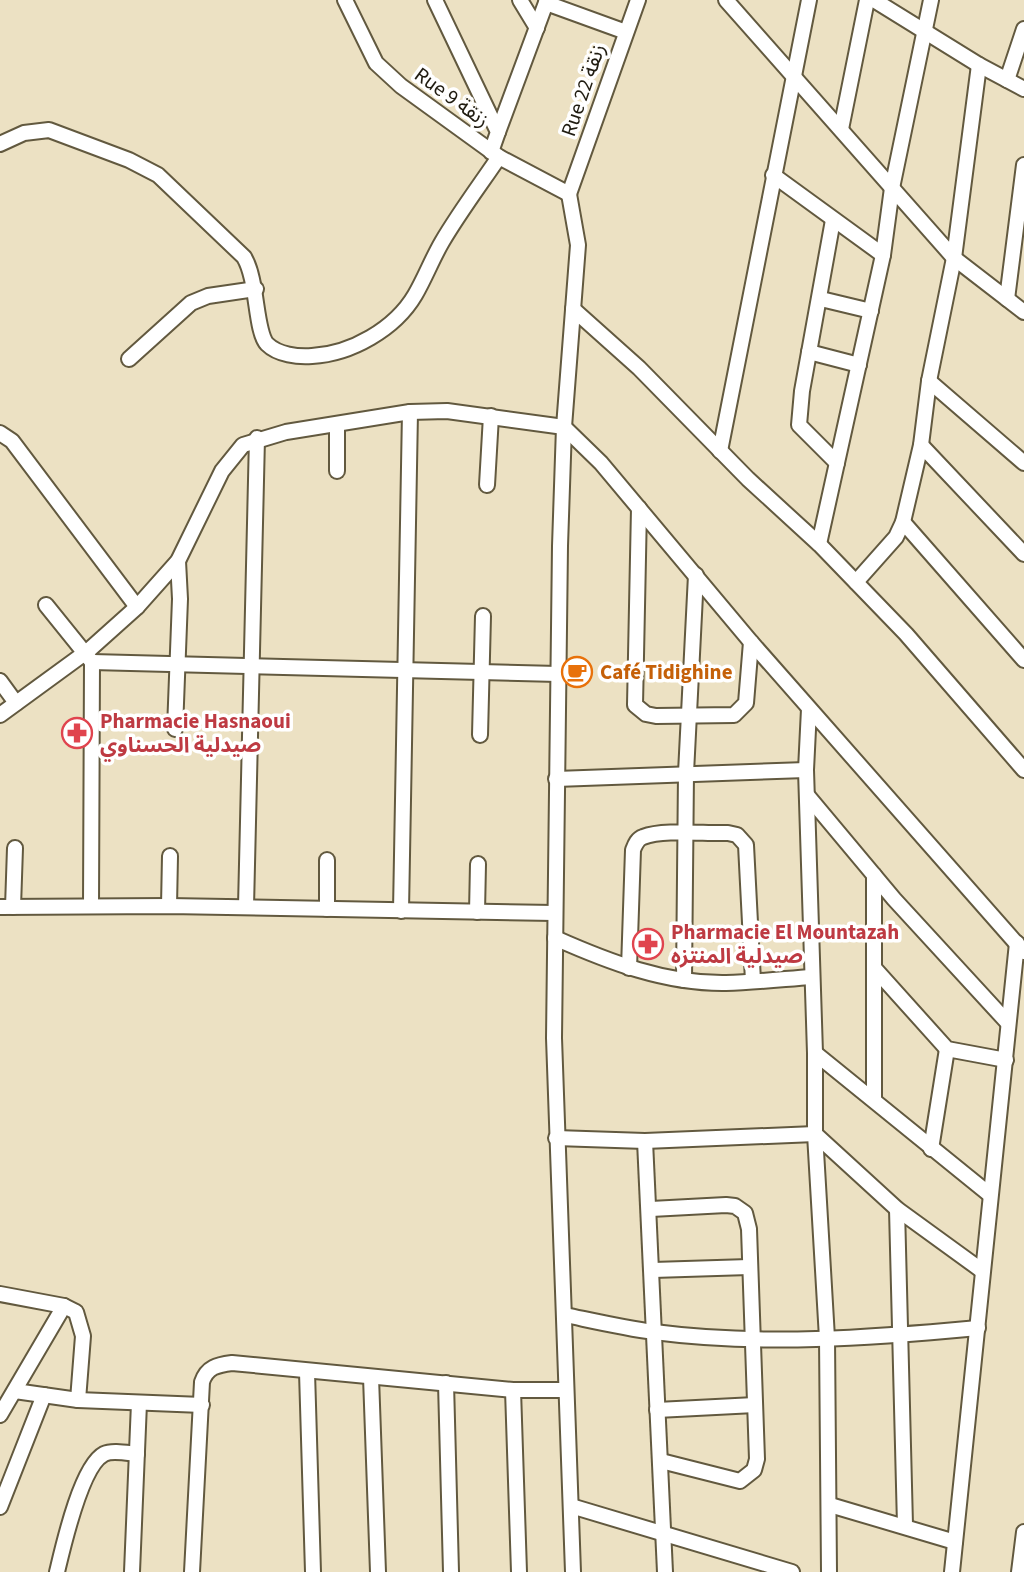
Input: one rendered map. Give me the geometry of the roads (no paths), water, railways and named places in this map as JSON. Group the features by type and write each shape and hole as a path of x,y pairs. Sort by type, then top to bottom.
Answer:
{"street":[{"name":"Rue 9 زنقة","path":"345,0 376,63 401,86 495,155 569,194"},
{"path":"435,0 498,132"},
{"path":"520,0 537,28"},
{"name":"Rue 22 زنقة","path":"569,194 638,0"},
{"path":"726,0 954,258 1024,312"},
{"path":"720,451 808,0"},
{"path":"841,129 867,0"},
{"path":"874,0 979,65 1024,89"},
{"path":"820,544 883,255 892,188 931,0"},
{"path":"0,144 24,133 49,130 147,168 244,257 252,270 262,334 273,349 299,356 326,355 359,343 384,327 414,297 443,240 495,155 498,132 546,1 626,32"},
{"path":"1007,80 1024,29"},
{"path":"856,582 896,537 903,522 921,445 929,381 954,258 979,65"},
{"path":"1007,299 1024,165"},
{"path":"773,175 883,255"},
{"path":"569,194 578,245 564,427 554,913 556,1138 573,1572"},
{"path":"834,220 809,352 799,425 837,463"},
{"path":"129,359 191,303 208,296 256,289"},
{"path":"821,299 871,311"},
{"path":"573,309 639,368 720,451 820,544 906,634 1024,769"},
{"path":"809,352 859,365"},
{"path":"929,381 1024,463"},
{"path":"401,911 410,412"},
{"path":"0,715 88,657 137,607 178,561 230,458 243,445 257,438 410,412 491,416 564,427 582,442 751,642 1021,947 1008,1023 989,1194 978,1328 952,1572"},
{"path":"487,485 491,416"},
{"path":"337,425 337,471"},
{"path":"0,433 12,441 137,607"},
{"path":"246,907 257,438"},
{"path":"921,445 1024,554"},
{"path":"639,508 635,705 646,714 656,716 688,713 726,716 742,710 746,703 751,642"},
{"path":"903,522 1024,660"},
{"path":"175,729 178,561"},
{"path":"684,980 686,773 696,575"},
{"path":"46,605 88,657 91,905"},
{"path":"480,735 483,616"},
{"path":"88,657 178,664 558,674"},
{"path":"0,681 16,703"},
{"path":"810,709 806,770 815,1133 827,1338 829,1572"},
{"path":"556,779 806,770"},
{"path":"807,795 874,875 1008,1023"},
{"path":"629,968 633,850 642,837 728,832 737,835 746,845 753,981"},
{"path":"15,848 7,907 91,905 554,913"},
{"path":"169,906 170,856"},
{"path":"327,860 327,909"},
{"path":"477,912 478,864"},
{"path":"874,875 874,1098"},
{"path":"555,938 629,968 684,980 753,981 813,977"},
{"path":"876,970 947,1049 1006,1060"},
{"path":"931,1149 947,1049"},
{"path":"815,1053 874,1098 931,1149 989,1194"},
{"path":"556,1138 645,1141 815,1133 897,1209 981,1270"},
{"path":"645,1141 651,1209 665,1572"},
{"path":"651,1209 726,1205 741,1209 748,1219 753,1339 757,1459 747,1477 740,1481 661,1461"},
{"path":"897,1209 905,1525"},
{"path":"653,1270 749,1267"},
{"path":"0,1294 64,1306 76,1312 82,1327 78,1400"},
{"path":"0,1415 64,1306"},
{"path":"565,1315 654,1332 753,1339 899,1335 978,1328"},
{"path":"192,1572 205,1374 217,1365 232,1363 513,1390 566,1390"},
{"path":"307,1372 313,1572"},
{"path":"371,1377 378,1572"},
{"path":"446,1383 451,1572"},
{"path":"513,1390 519,1572"},
{"path":"15,1391 78,1400 202,1405"},
{"path":"0,1507 44,1395"},
{"path":"132,1572 139,1403"},
{"path":"657,1410 755,1405"},
{"path":"57,1572 76,1506 95,1462 110,1452 137,1454"},
{"path":"830,1505 905,1525 955,1542"},
{"path":"571,1506 792,1572"},
{"path":"1019,1572 1024,1532"}],"place":[{"name":"Café Tidighine","path":"577,672"},
{"name":"Pharmacie Hasnaoui صيدلية الحسناوي","path":"77,733"},
{"name":"Pharmacie El Mountazah صيدلية المنتزه","path":"648,944"}]}
